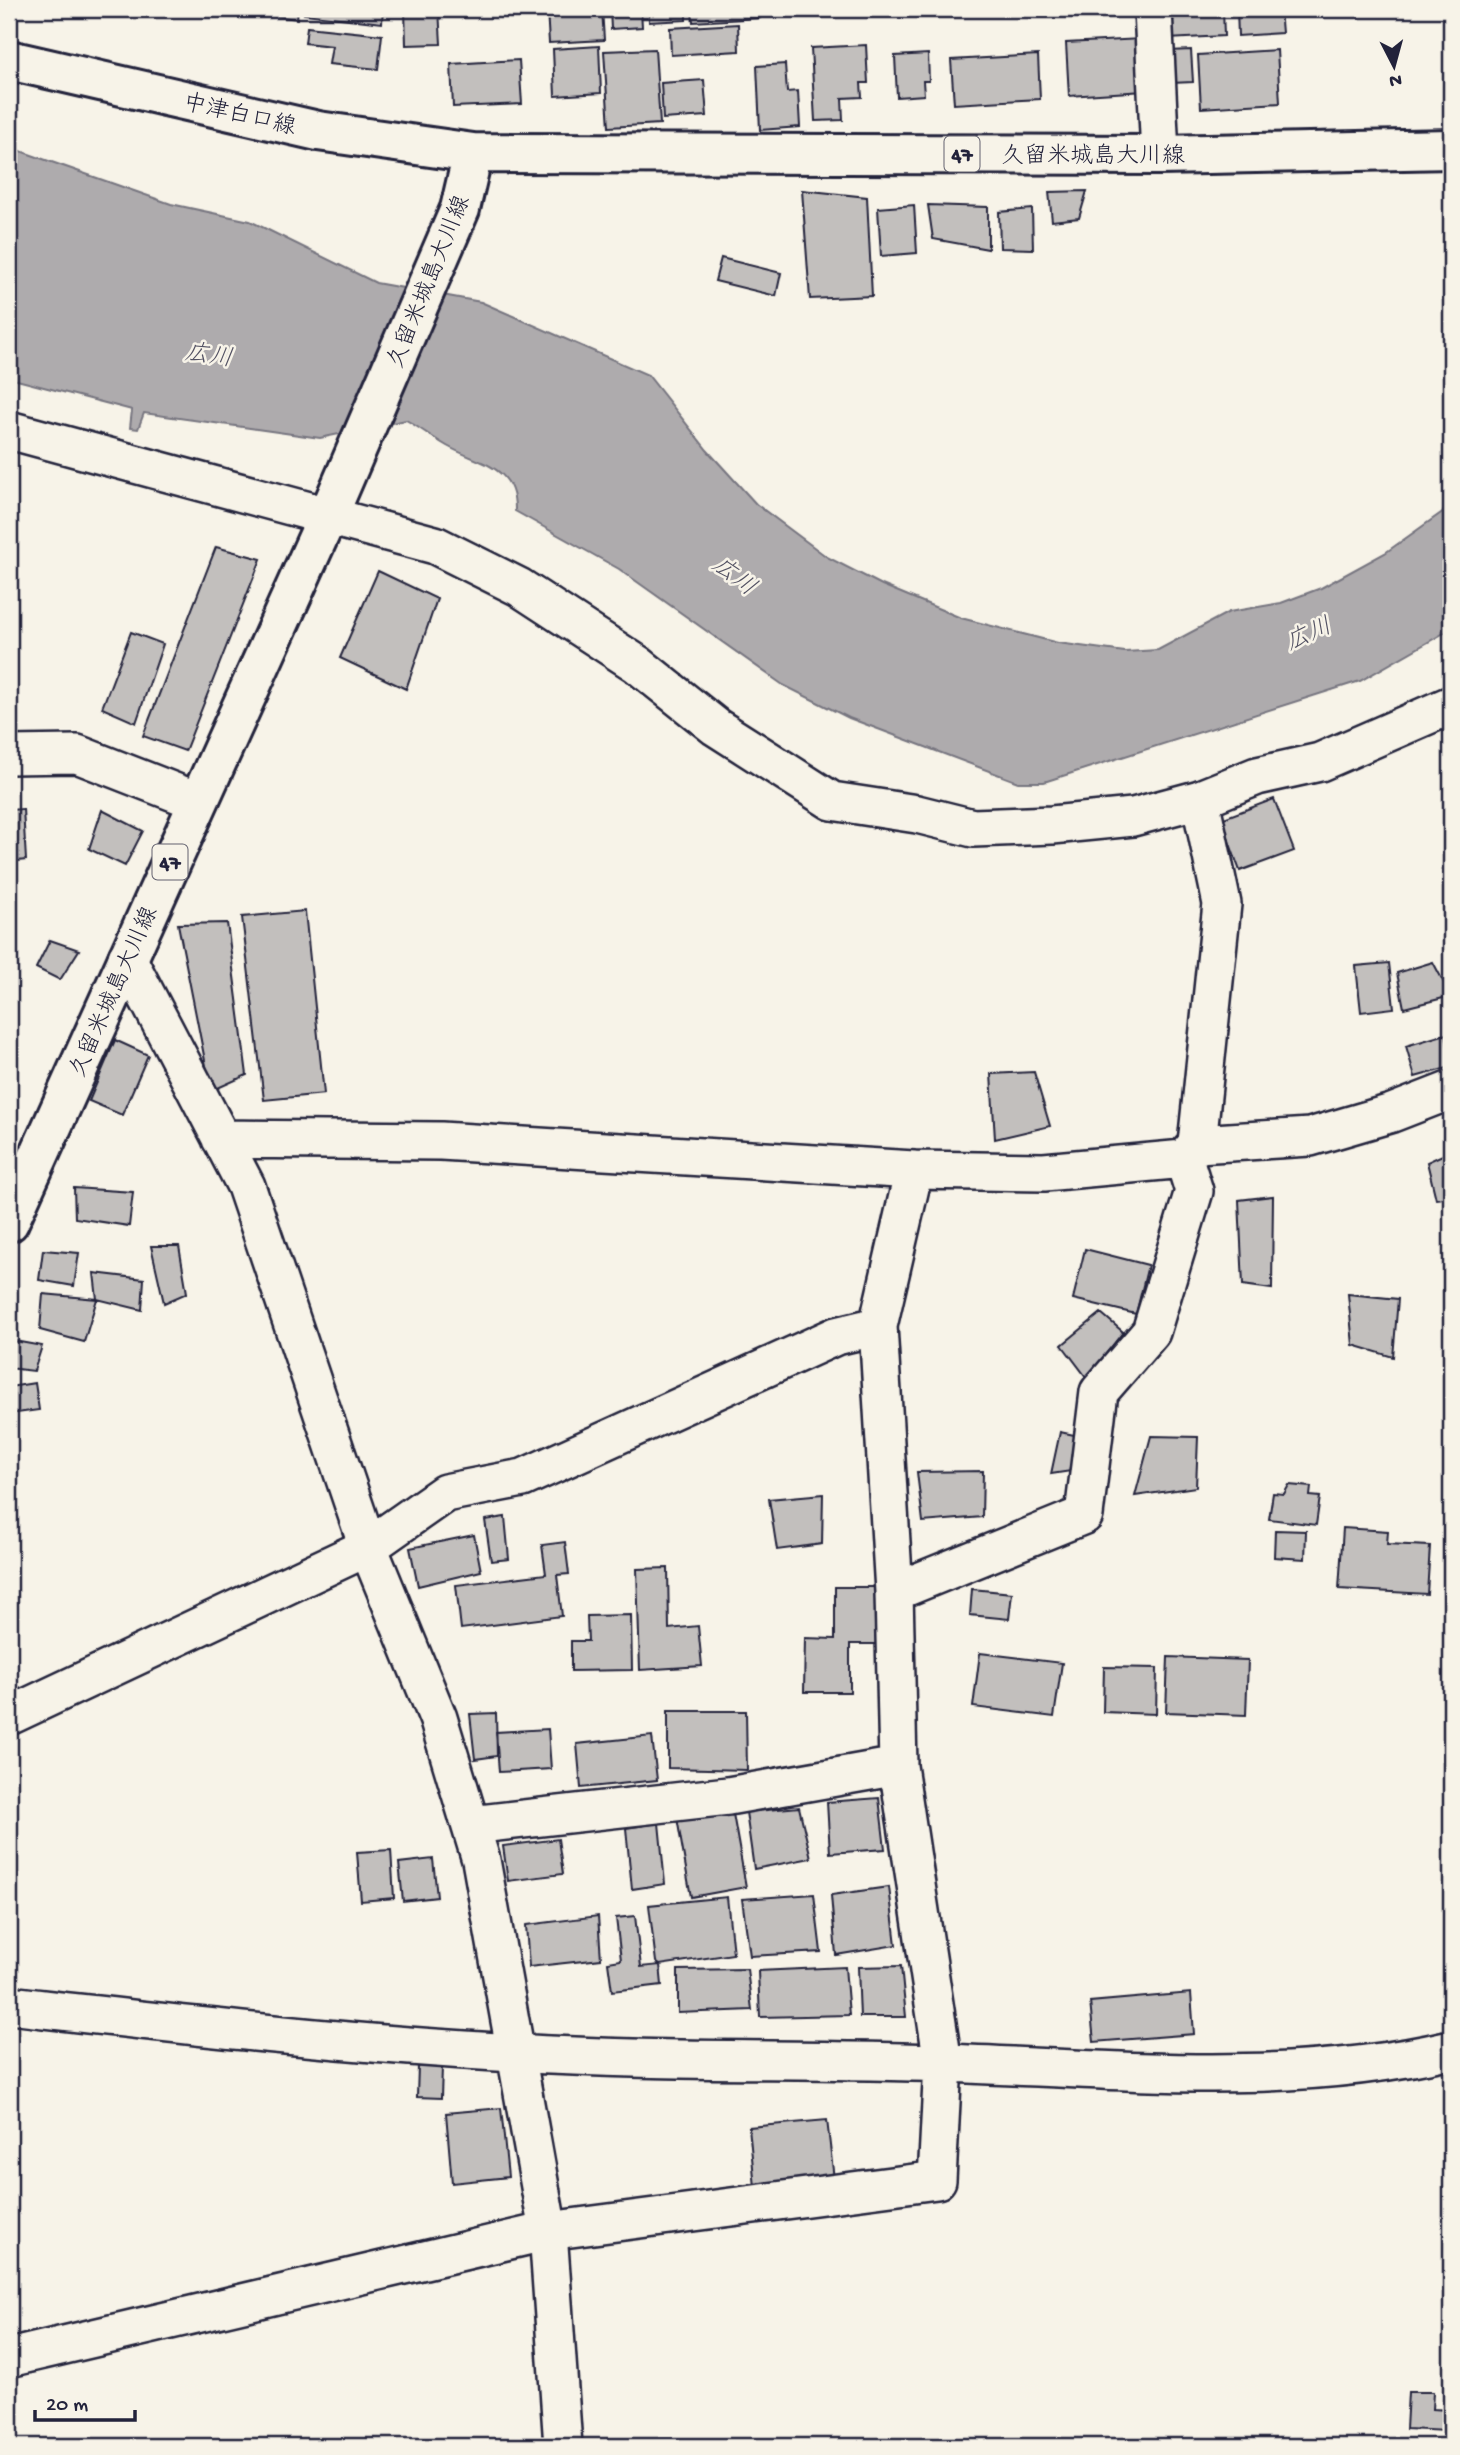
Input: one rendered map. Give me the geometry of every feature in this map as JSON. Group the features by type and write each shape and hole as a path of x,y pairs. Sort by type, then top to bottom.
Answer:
{"main road":[{"name":"中津白口線","path":"9,60 318,131 473,153"},
{"name":"久留米城島大川線","path":"9,1222 22,1166 127,958 330,510 460,209 473,153 1160,155 1451,149"}],"street":[{"path":"1153,9 1160,155"},
{"path":"9,430 330,510 435,545 519,587 637,664 716,727 831,801 917,814 973,828 1052,825 1133,817 1200,799 1257,776 1320,762 1451,705"},
{"path":"9,755 77,754 197,800"},
{"path":"894,1592 1084,1515 1099,1392 1151,1332 1194,1191 1190,1152 1223,904 1200,799"},
{"path":"127,958 246,1186 368,1547 438,1718 471,1825 481,1860 548,2231 563,2446"},
{"path":"221,1139 441,1141 914,1170 1044,1172 1310,1137 1392,1113 1451,1090"},
{"path":"9,2358 548,2231 936,2180 943,2063 898,1766 894,1592 878,1326 914,1170"},
{"path":"9,1716 368,1547 445,1493 523,1478 836,1336 878,1326"},
{"path":"471,1825 728,1796 898,1766"},
{"path":"9,2005 282,2035 517,2054 943,2063 1202,2075 1390,2064 1451,2049"}],"water":[{"name":"広川","path":"9,147 171,204 250,221 376,283 481,302 648,375 707,450 756,504 827,557 882,585 961,618 1058,643 1125,652 1158,650 1229,612 1281,603 1321,588 1385,553 1451,506 1451,629 1360,681 1044,782 1018,782 849,718 783,685 619,569 515,511 514,496 502,475 483,462 447,446 406,420 320,438 144,413 138,429 130,428 132,410 9,378"}],"building":[{"path":"244,9 298,9 297,19 243,12"},
{"path":"305,9 383,9 382,23 304,14"},
{"path":"405,9 439,9 441,44 406,45"},
{"path":"459,9 487,9 487,11 459,12"},
{"path":"547,9 602,9 604,40 549,43"},
{"path":"610,9 641,9 642,27 611,29"},
{"path":"649,9 686,9 686,20 649,22"},
{"path":"692,9 759,9 760,18 693,22"},
{"path":"1166,9 1223,9 1224,36 1168,39"},
{"path":"1237,9 1280,9 1282,33 1238,36"},
{"path":"738,24 739,51 671,55 670,28"},
{"path":"307,27 382,35 378,69 329,64 332,46 305,43"},
{"path":"1141,39 1144,91 1069,96 1066,43"},
{"path":"866,45 868,83 861,83 862,97 842,98 843,120 815,121 811,48"},
{"path":"599,46 601,93 555,96 553,49"},
{"path":"655,49 660,124 609,127 604,51"},
{"path":"1191,50 1193,82 1171,83 1169,51"},
{"path":"1277,50 1280,103 1201,108 1198,55"},
{"path":"928,54 929,81 923,81 924,95 897,97 895,56"},
{"path":"1038,55 1040,99 954,104 951,60"},
{"path":"519,60 522,104 453,107 451,64"},
{"path":"785,64 787,92 798,91 800,127 760,130 757,66"},
{"path":"704,80 707,116 663,119 661,83"},
{"path":"802,190 867,197 872,296 810,299"},
{"path":"1087,191 1079,218 1052,221 1049,192"},
{"path":"914,205 917,253 881,256 878,208"},
{"path":"928,205 988,207 988,249 933,239"},
{"path":"1032,209 1033,249 1000,248 999,212"},
{"path":"721,258 781,273 776,296 715,281"},
{"path":"216,547 261,559 185,751 143,736"},
{"path":"378,571 437,599 406,689 340,658"},
{"path":"131,632 163,644 136,723 102,708"},
{"path":"1274,799 1294,851 1240,871 1221,819"},
{"path":"23,809 26,860 9,862 9,810"},
{"path":"102,810 143,831 125,866 89,849"},
{"path":"305,911 324,1094 264,1100 242,917"},
{"path":"227,923 247,1075 211,1091 178,924"},
{"path":"50,940 79,950 60,980 36,968"},
{"path":"1433,962 1451,996 1404,1008 1397,973"},
{"path":"1389,963 1394,1008 1361,1012 1356,966"},
{"path":"1446,1034 1451,1067 1415,1077 1406,1046"},
{"path":"115,1040 148,1055 122,1115 89,1101"},
{"path":"1034,1072 1050,1126 995,1139 991,1074"},
{"path":"1451,1151 1451,1197 1436,1199 1427,1162"},
{"path":"74,1188 133,1192 129,1226 75,1218"},
{"path":"1273,1196 1272,1289 1243,1285 1239,1200"},
{"path":"151,1246 179,1246 187,1293 164,1303"},
{"path":"1085,1249 1148,1265 1136,1314 1073,1299"},
{"path":"43,1250 79,1253 74,1286 39,1280"},
{"path":"94,1273 144,1279 142,1310 97,1299"},
{"path":"43,1294 97,1299 84,1342 40,1330"},
{"path":"1348,1294 1398,1299 1393,1357 1353,1345"},
{"path":"1101,1313 1123,1332 1087,1378 1062,1345"},
{"path":"9,1340 42,1346 34,1371 9,1368"},
{"path":"35,1383 39,1410 9,1414 9,1387"},
{"path":"1060,1432 1079,1436 1078,1470 1051,1474"},
{"path":"1151,1436 1198,1437 1196,1487 1135,1496"},
{"path":"983,1471 982,1517 923,1522 917,1472"},
{"path":"1289,1485 1311,1487 1310,1496 1320,1497 1316,1525 1269,1519 1273,1493 1284,1494"},
{"path":"823,1494 822,1544 777,1550 769,1499"},
{"path":"505,1517 509,1559 491,1561 485,1520"},
{"path":"1343,1528 1388,1531 1387,1544 1430,1546 1427,1594 1339,1589"},
{"path":"1275,1530 1306,1531 1305,1559 1274,1557"},
{"path":"474,1535 481,1571 418,1586 410,1548"},
{"path":"565,1542 569,1574 557,1575 562,1616 461,1629 456,1585 546,1574 542,1545"},
{"path":"668,1568 669,1629 698,1626 702,1666 640,1670 637,1569"},
{"path":"835,1587 876,1587 876,1644 850,1644 850,1692 804,1692 805,1638 835,1639"},
{"path":"972,1589 1012,1593 1009,1619 970,1615"},
{"path":"631,1615 632,1670 571,1671 571,1641 588,1641 587,1616"},
{"path":"980,1653 1062,1663 1054,1717 973,1707"},
{"path":"1168,1657 1248,1660 1246,1715 1166,1712"},
{"path":"1104,1667 1157,1668 1156,1714 1103,1712"},
{"path":"668,1711 746,1711 747,1770 668,1768"},
{"path":"496,1713 497,1756 475,1759 470,1714"},
{"path":"548,1729 551,1769 499,1772 496,1732"},
{"path":"652,1736 657,1780 581,1788 577,1744"},
{"path":"879,1798 885,1849 830,1853 827,1802"},
{"path":"799,1807 811,1858 754,1869 746,1812"},
{"path":"732,1808 746,1887 691,1897 677,1818"},
{"path":"659,1823 665,1884 632,1889 626,1828"},
{"path":"558,1839 563,1874 508,1881 503,1846"},
{"path":"391,1850 394,1898 361,1901 357,1852"},
{"path":"433,1859 437,1897 403,1901 399,1863"},
{"path":"889,1887 896,1945 836,1955 831,1895"},
{"path":"814,1894 821,1952 750,1956 742,1899"},
{"path":"727,1897 733,1954 660,1965 656,1962 649,1905"},
{"path":"598,1916 601,1959 529,1967 526,1925"},
{"path":"635,1916 641,1967 660,1965 662,1985 612,1991 608,1962 621,1960 616,1918"},
{"path":"901,1966 906,2017 860,2017 858,1967"},
{"path":"845,1967 849,2015 760,2017 758,1971"},
{"path":"747,1969 752,2010 678,2013 678,1970"},
{"path":"1191,1993 1194,2034 1094,2042 1090,2002"},
{"path":"418,2066 442,2067 441,2098 417,2097"},
{"path":"501,2108 508,2177 452,2183 446,2113"},
{"path":"827,2120 834,2179 755,2187 749,2127"},
{"path":"1408,2392 1433,2392 1432,2409 1450,2410 1448,2431 1406,2429"}]}
